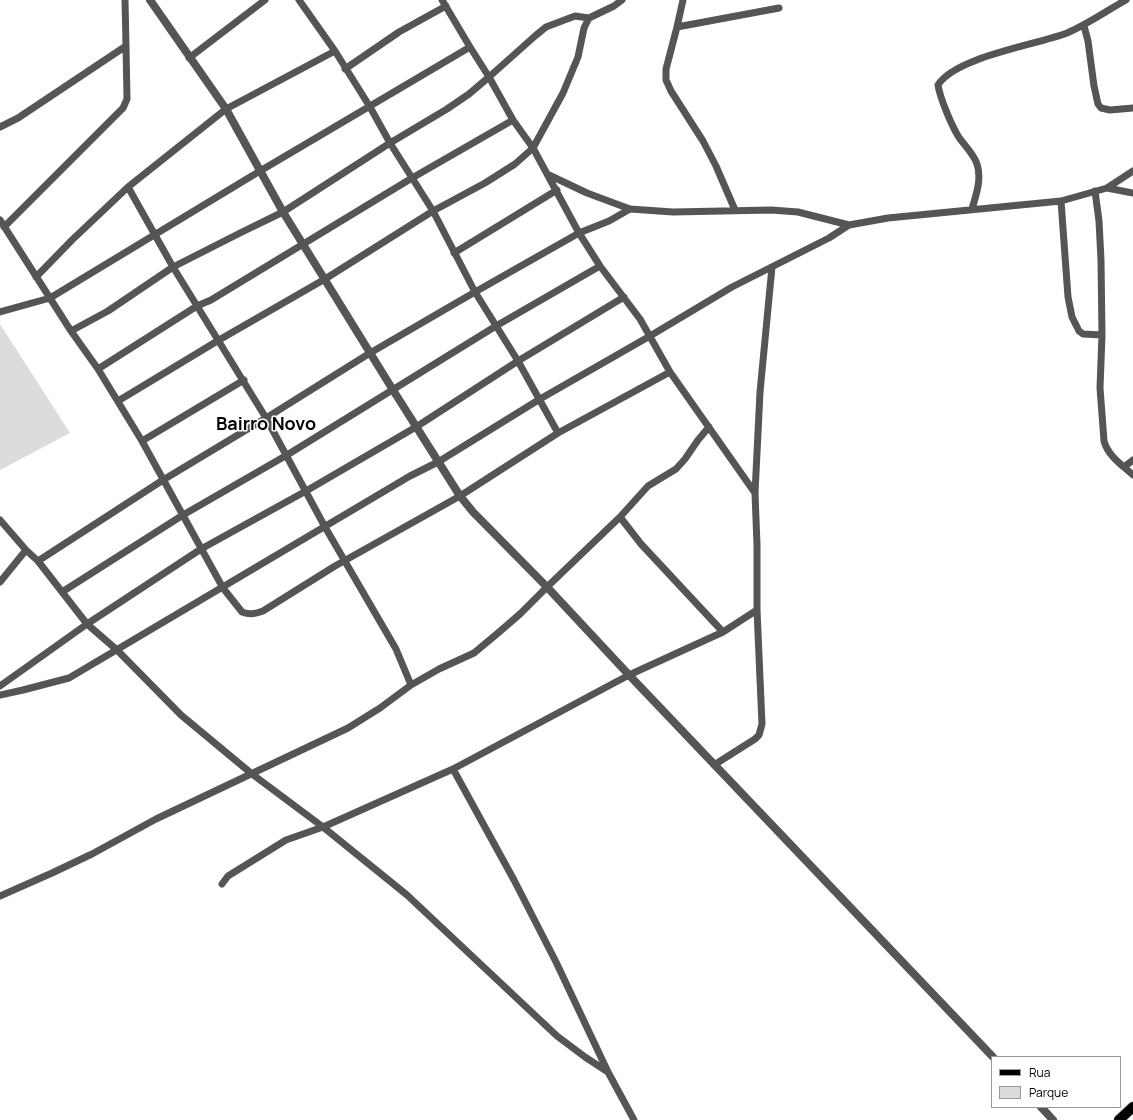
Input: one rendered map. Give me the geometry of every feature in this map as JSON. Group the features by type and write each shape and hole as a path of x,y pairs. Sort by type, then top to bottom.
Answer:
{"main road":[{"path":"1119,1120 1133,1107"}],"street":[{"path":"4,227 123,108 127,99 125,0"},
{"path":"150,0 189,58 226,108 283,212 460,496 473,512 547,587 629,676 992,1056"},
{"path":"189,58 265,0"},
{"path":"299,0 335,51 433,211 475,292 518,361 558,433"},
{"path":"71,331 108,311 173,268 283,212 390,143 447,109 490,77 546,27 576,16 589,18 614,6 622,0"},
{"path":"683,0 666,69 666,80 671,91 703,141 716,166 735,210"},
{"path":"972,209 978,191 979,176 977,163 957,135 942,99 938,85 942,78 956,69 988,56 1065,34 1084,26 1126,0"},
{"path":"345,69 444,3 470,48 490,77 513,120 533,148 549,175 579,233 600,266 640,319 670,372 755,493"},
{"path":"677,27 779,8"},
{"path":"118,401 219,340 325,279 433,211 485,183 515,164 533,148 571,76 578,57 584,28 589,18"},
{"path":"1084,26 1088,41 1098,104 1101,108 1110,110 1133,108"},
{"path":"0,127 18,118 126,46"},
{"path":"0,312 50,298 260,171 470,48"},
{"path":"36,277 72,240 128,187 226,108 335,51"},
{"path":"98,369 197,306 211,300 412,178 513,120"},
{"path":"0,695 69,678 410,476 438,462 540,399 732,287 828,238 849,225 888,218 1061,200 1107,188 1133,171"},
{"path":"549,175 588,193 630,209 673,212 771,210 798,212 849,225"},
{"path":"128,187 173,268 244,380 287,455 325,527 396,649 410,685"},
{"path":"1107,188 1133,193"},
{"path":"454,253 557,190"},
{"path":"1095,191 1099,222 1101,260 1102,335 1100,388 1104,441 1106,449 1113,458 1133,475"},
{"path":"1061,200 1068,296 1072,317 1078,331 1083,334 1102,335"},
{"path":"38,561 163,480 370,353 579,233 609,221 630,209"},
{"path":"0,220 118,401 142,441 223,588 242,612 253,614 263,611 345,561 460,496 558,433 670,372"},
{"path":"62,592 183,515 287,455 496,326 600,266"},
{"path":"714,765 755,739 761,731 762,724 757,610 755,493 760,392 772,267"},
{"path":"0,686 87,624 201,549 306,491 416,427 518,361 624,297"},
{"path":"142,441 244,380"},
{"path":"0,896 92,854 156,819 348,728 380,708 410,685 439,668 474,653 514,619 620,517 648,486 676,469 709,427"},
{"path":"1124,467 1133,460"},
{"path":"620,517 640,544 722,632"},
{"path":"0,520 26,550 38,561 87,624 117,650 181,715 252,774 323,826 407,896 557,1036 608,1072"},
{"path":"0,582 26,550"},
{"path":"222,884 228,876 286,840 323,826 453,769 629,676 722,632 757,610"},
{"path":"453,769 514,880 556,962 608,1072 634,1120"},
{"path":"1042,1108 1053,1120"}],"green space":[{"path":"0,324 70,433 0,470"}],"district":[{"name":"Bairro Novo","path":"266,425"}]}
